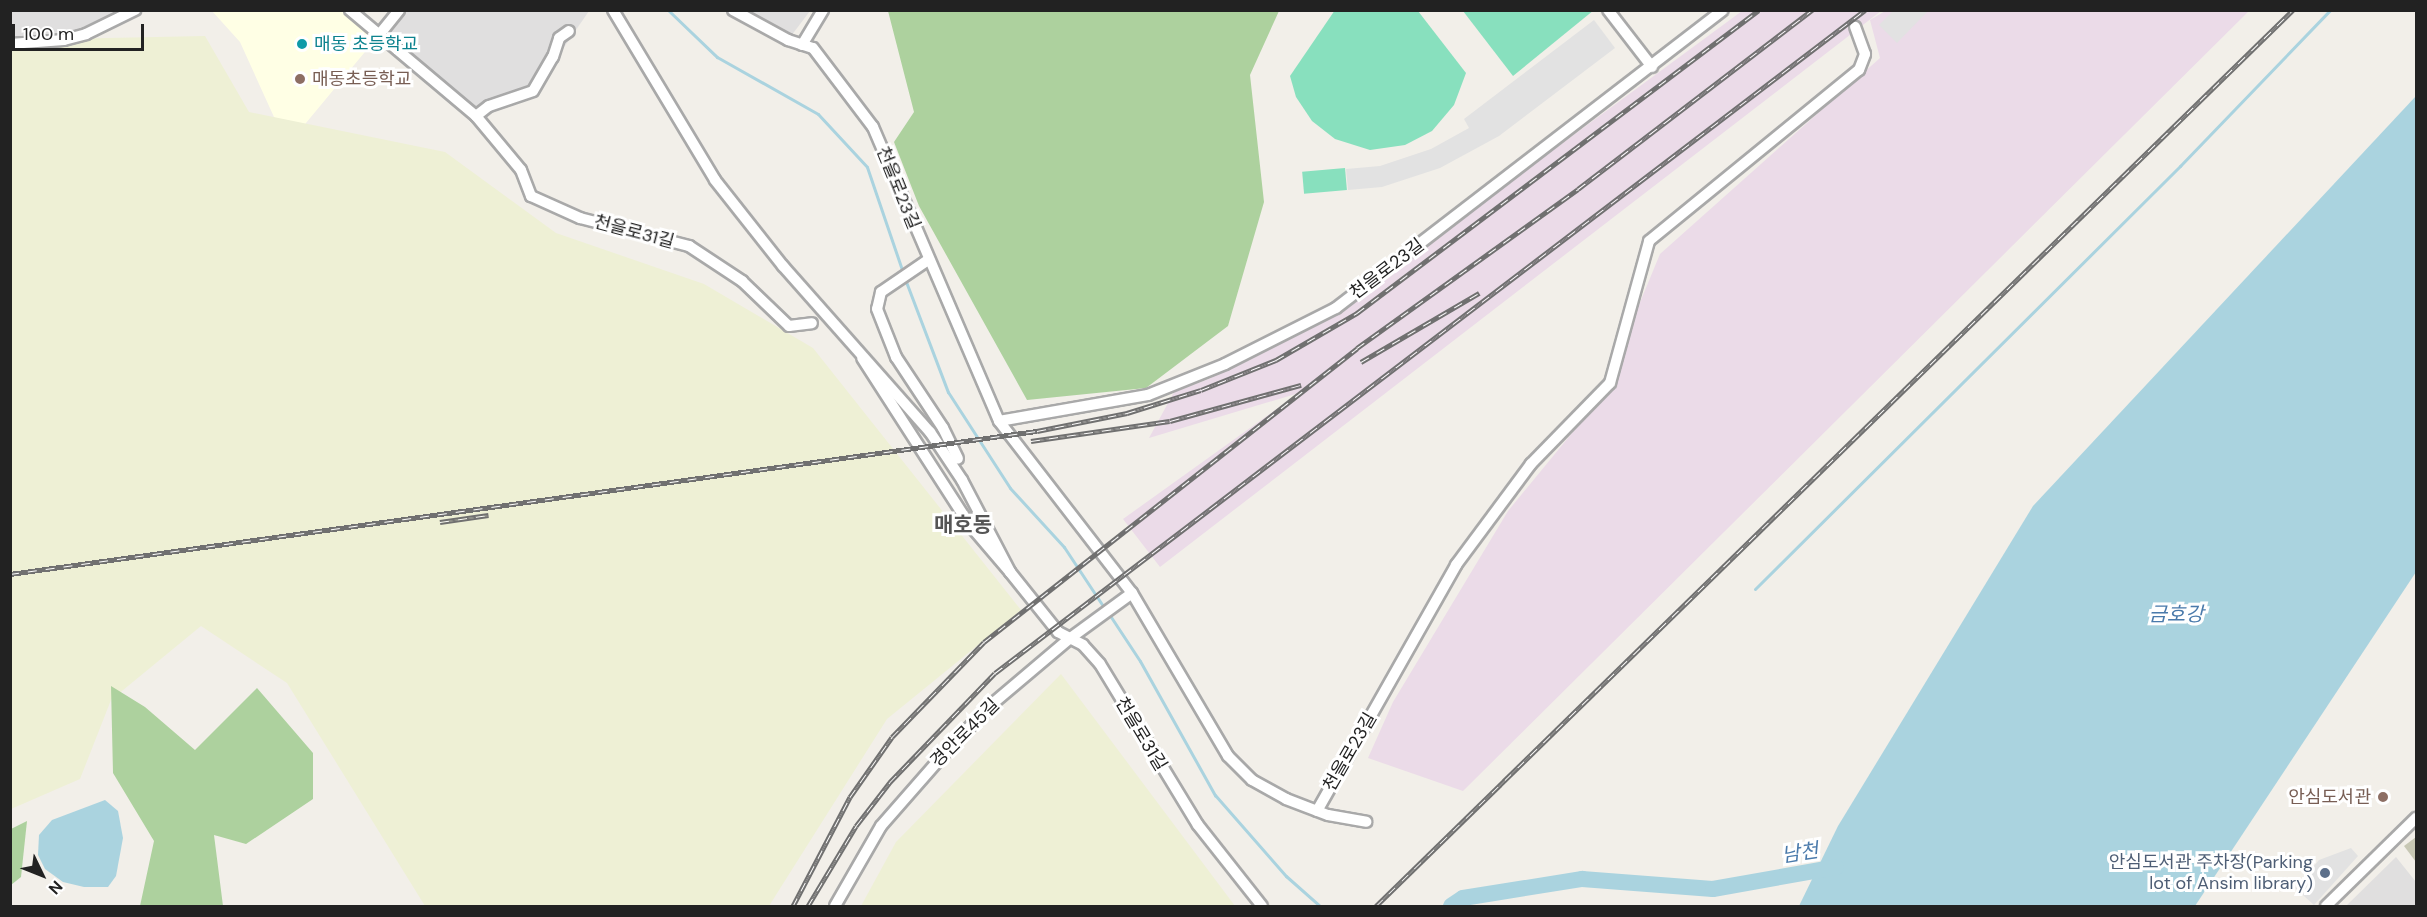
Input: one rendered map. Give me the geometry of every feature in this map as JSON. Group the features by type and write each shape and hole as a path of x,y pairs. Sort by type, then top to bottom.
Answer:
{"street":[{"path":"10,44 75,37 135,10"},
{"name":"천을로31길","path":"350,10 476,116 521,170 531,196 580,218 689,246 742,281 789,326 812,323"},
{"path":"379,35 399,10"},
{"path":"613,10 715,180 862,358 911,408 948,458 1010,572"},
{"name":"천을로23길","path":"733,10 802,45 813,48 873,127 923,262 999,421 1128,597 1228,756 1252,780 1317,811 1366,822"},
{"path":"802,45 823,10"},
{"path":"1608,10 1652,67"},
{"name":"천을로23길","path":"999,421 1148,395 1225,363 1336,308 1652,67 1723,10"},
{"name":"천을로23길","path":"1317,811 1456,565 1531,464 1610,383 1653,237 1679,220 1859,70 1865,54 1855,27"},
{"path":"476,116 489,106 533,91 553,57 559,38 569,31"},
{"path":"923,262 881,292 877,309 896,357 958,459"},
{"path":"862,358 969,524 1010,572"},
{"name":"천을로31길","path":"1010,572 1058,632 1083,645 1100,664 1198,825 1262,906"},
{"name":"경안로45길","path":"835,906 856,865 912,789 991,705 1069,639 1128,597"},
{"path":"2326,906 2416,818"}],"shaded area":[{"path":"1887,10 2249,11 1463,791 1368,758 1393,702 1508,511 1600,399 1660,254 1880,58 1870,20"},
{"path":"1894,10 1926,10 1927,12 1897,43 1879,25"},
{"path":"10,11 131,11 86,34 11,44"},
{"name":"매동초등학교","path":"212,11 350,11 379,35 296,135 274,117 240,42"},
{"path":"402,11 589,11 540,82 476,116 379,35"},
{"path":"742,11 810,11 788,40"},
{"path":"1742,11 1881,11 1160,567 1123,519 1299,393 1149,438 1174,392 1209,379 1325,318"},
{"path":"1594,20 1615,48 1499,136 1440,168 1382,187 1348,190 1346,169 1380,166 1431,149 1469,128 1464,119"},
{"path":"205,36 249,112 445,152 556,233 704,284 813,348 1021,610 887,719 769,906 425,906 287,683 201,626 111,700 80,779 11,809 10,40"},
{"path":"1061,674 1235,906 861,906 896,842"},
{"path":"2416,837 2416,862 2404,846"},
{"name":"안심도서관 주차장(Parking lot of Ansim library)","path":"2351,848 2358,856 2314,905 2295,888 2319,860"},
{"path":"2396,857 2416,882 2416,906 2346,906"}],"green space":[{"path":"1335,10 1418,11 1466,73 1454,105 1432,131 1405,145 1370,150 1335,139 1312,121 1296,97 1290,76"},
{"path":"1463,10 1594,10 1513,76 1463,11"},
{"path":"888,11 1279,11 1250,75 1264,202 1228,326 1146,388 1027,400 919,206 894,142 914,112"},
{"path":"1345,168 1347,190 1304,194 1302,172"},
{"path":"111,686 145,707 195,750 257,688 313,753 313,799 246,844 214,835 223,906 140,906 154,841 113,773"},
{"path":"27,821 21,877 11,885 11,829"}],"water":[{"name":"금호강","path":"2416,96 2416,572 2195,906 1799,906 1838,826 2033,506"},
{"path":"105,800 118,811 123,838 116,876 108,887 84,887 63,882 45,869 38,855 39,835 52,820"}],"waterway":[{"path":"668,10 717,57 818,114 867,167 903,273"},
{"path":"1755,589 2180,166 2330,10"},
{"path":"905,279 948,392 1010,488 1064,547 1105,609"},
{"path":"1109,614 1140,661 1215,795 1286,876 1320,906"},
{"name":"남천","path":"1451,906 1463,898 1582,879 1713,889 1836,867"}],"railway":[{"path":"10,574 1037,431 1127,413 1201,390 1276,360 1357,313 1759,10"},
{"path":"793,906 850,797 892,737 984,642 1357,348 1578,189 1812,10"},
{"path":"808,906 856,826 890,782 995,673 1865,10"},
{"path":"1376,906 2293,10"},
{"path":"1361,362 1479,293"},
{"path":"1031,441 1170,421 1301,385"},
{"path":"440,522 488,515"}],"place":[{"name":"매동 초등학교","path":"302,44"},
{"name":"매동초등학교","path":"300,79"},
{"name":"안심도서관","path":"2383,797"},
{"name":"안심도서관 주차장(Parking lot of Ansim library)","path":"2325,873"}],"district":[{"name":"매호동","path":"963,525"}]}
